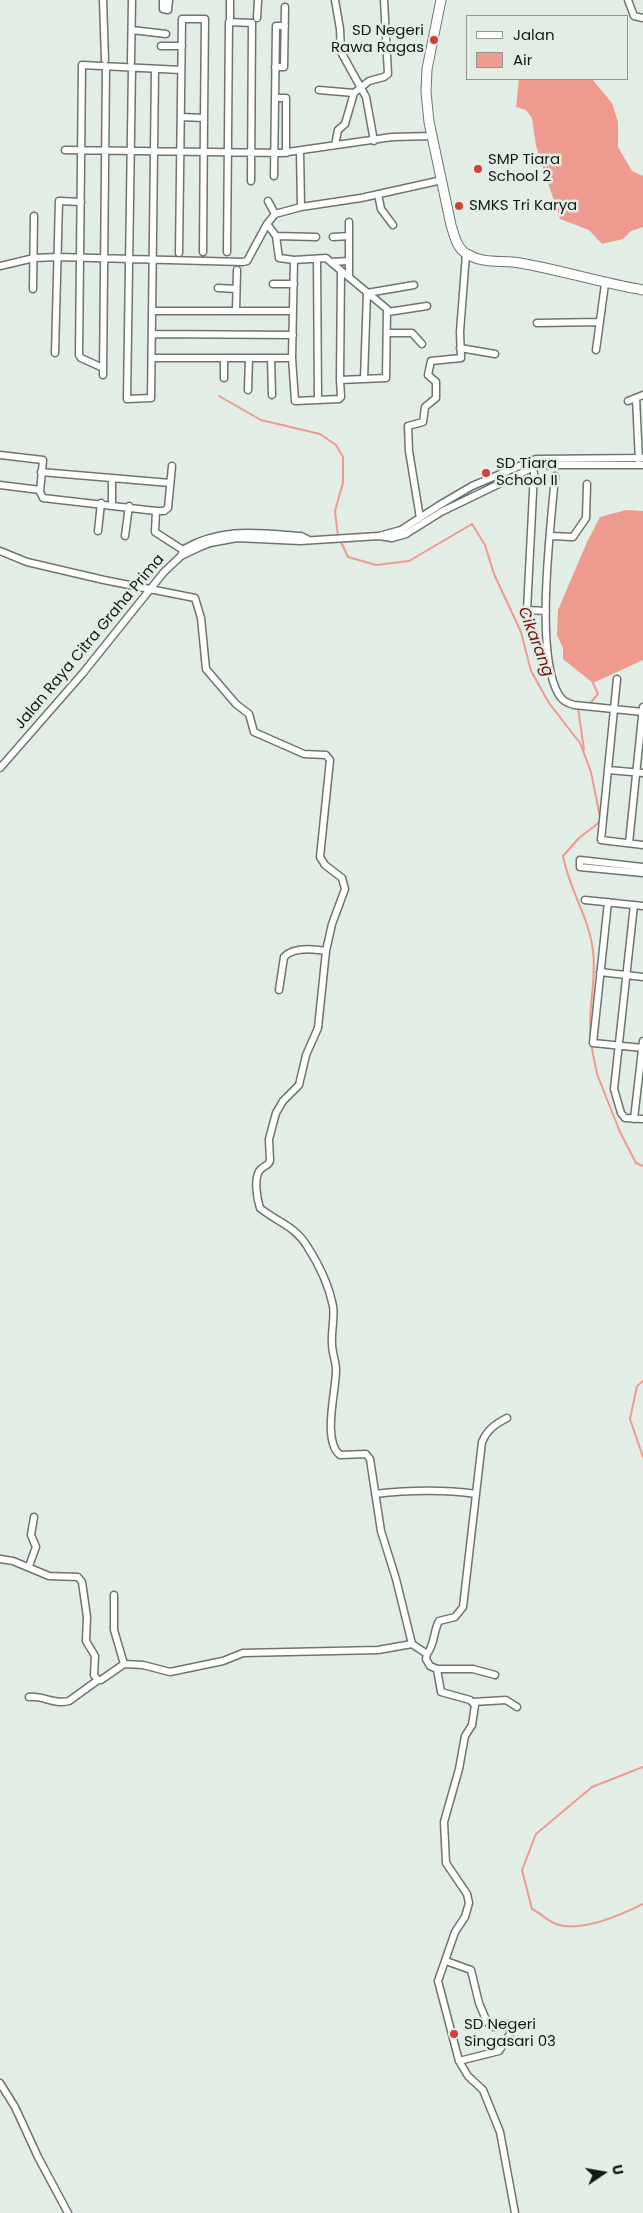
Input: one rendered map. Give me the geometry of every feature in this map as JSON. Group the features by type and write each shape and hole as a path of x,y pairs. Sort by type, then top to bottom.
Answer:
{"street":[{"path":"103,0 105,63 103,372 79,356 82,65 105,63 181,70"},
{"path":"132,0 127,399 151,398 155,69"},
{"path":"163,0 163,9 168,10 170,0"},
{"path":"230,0 230,19"},
{"path":"257,18 258,0"},
{"path":"335,0 340,29 341,52 366,97 374,140"},
{"path":"335,145 338,130 345,124 354,93 369,82 388,74 384,0"},
{"path":"441,0 426,80 427,109 454,238 466,254 488,261 516,262 605,284 643,290"},
{"path":"628,0 634,16 643,18"},
{"path":"274,176 276,26 285,26 285,7"},
{"path":"179,253 182,18 205,19 203,252"},
{"path":"227,252 226,152 229,22 252,23 251,180"},
{"path":"132,30 166,34"},
{"path":"161,46 182,46"},
{"path":"319,90 354,93"},
{"path":"275,98 286,98 286,152"},
{"path":"181,117 204,118"},
{"path":"66,150 274,153 300,151 392,137 433,136"},
{"path":"300,151 301,207"},
{"path":"0,266 34,258 57,257 153,258 243,262 247,261 267,224 275,214 301,207 378,194 442,180"},
{"path":"378,194 381,210 393,225"},
{"path":"55,353 58,201 81,202"},
{"path":"268,201 275,214"},
{"path":"33,289 34,216"},
{"path":"349,222 349,277"},
{"path":"267,224 276,236 278,257 294,260 326,258 387,309 386,378 340,380"},
{"path":"276,236 316,237"},
{"path":"333,237 349,236"},
{"path":"420,518 409,451 408,426 424,422 425,407 436,398 436,385 428,375 430,362 460,359 462,288 466,254"},
{"path":"317,259 318,400"},
{"path":"294,260 292,358 294,401 340,398 341,271"},
{"path":"331,262 349,261"},
{"path":"236,311 237,270"},
{"path":"273,284 294,284"},
{"path":"596,350 605,284"},
{"path":"367,293 414,285"},
{"path":"218,288 236,289"},
{"path":"364,379 367,293"},
{"path":"388,312 427,306"},
{"path":"152,311 293,311"},
{"path":"537,323 600,322"},
{"path":"388,333 412,333 422,344"},
{"path":"152,334 293,334"},
{"path":"460,348 495,354"},
{"path":"152,358 292,358"},
{"path":"224,358 224,378"},
{"path":"248,358 248,390"},
{"path":"271,358 272,395"},
{"path":"379,536 392,538 406,534 501,477 536,459 639,462 632,399 643,395"},
{"path":"0,455 43,460 40,490 43,498 129,506 156,511 164,511 168,508 172,466"},
{"path":"41,472 170,484"},
{"path":"534,473 527,610 546,611"},
{"path":"554,476 546,611 551,670 559,696 565,702 574,705 643,712"},
{"path":"379,536 401,530 472,486 501,477"},
{"path":"112,479 112,505"},
{"path":"0,484 40,490"},
{"path":"551,536 573,537 586,518 587,484"},
{"path":"98,531 101,503"},
{"path":"124,536 129,506"},
{"path":"156,511 154,532 184,553"},
{"name":"Jalan Raya Citra Graha Prima","path":"0,768 83,673 164,572 184,553 210,543 237,538 300,541 307,539 332,540 379,536"},
{"path":"0,551 27,562 150,590 159,590 195,598 202,624 206,669 236,704 249,714 254,732 304,754 323,754 329,757 330,764 320,857 324,864 342,878 345,889 332,924 326,951 318,1028 306,1055 298,1085 283,1101 276,1113 269,1139 270,1161 257,1177 258,1200 260,1208 285,1223 304,1241 324,1279 333,1308 332,1345 336,1363 332,1442 340,1455 361,1453 370,1459 381,1531 396,1579 412,1644 427,1654 430,1666 437,1669 473,1669 495,1675"},
{"path":"617,679 600,840 643,845"},
{"path":"629,843 640,773 643,707"},
{"path":"608,770 640,773"},
{"path":"643,867 580,864 643,874"},
{"path":"585,900 643,906"},
{"path":"608,902 593,1043 643,1046 634,1119"},
{"path":"634,905 614,1089 621,1113 625,1118 643,1119"},
{"path":"279,990 284,958 287,954 297,950 326,951"},
{"path":"600,972 643,977"},
{"path":"427,1654 432,1648 436,1626 439,1621 455,1617 463,1607 482,1442 486,1433 497,1423 507,1418"},
{"path":"375,1494 416,1490 476,1494"},
{"path":"28,1566 36,1547 30,1535 34,1517"},
{"path":"0,1559 28,1566 49,1576 75,1576 81,1580 87,1617 86,1641 95,1656 94,1675 98,1680"},
{"path":"114,1595 114,1630 124,1664"},
{"path":"28,1697 35,1696 63,1703 98,1680 102,1680 124,1664 143,1665 170,1672 223,1661 243,1653 378,1650 412,1644"},
{"path":"437,1669 441,1692 473,1702 506,1700 514,1703 517,1707"},
{"path":"473,1702 476,1708 472,1725 464,1742 459,1769 444,1822 446,1863 467,1894 469,1903 465,1917 455,1932 446,1961 438,1976 438,1984 459,2061 468,2076 483,2090 500,2132 515,2213"},
{"path":"446,1961 471,1970 479,2003 487,2022 494,2027 506,2024 510,2028 504,2044 498,2050 459,2061"},
{"path":"0,2083 15,2107 38,2157 68,2213"}],"water":[{"path":"519,80 593,80 612,103 618,122 618,147 632,171 643,176 643,227 631,231 623,239 602,244 589,230 560,219 536,146 532,118 526,110 516,107"},
{"path":"626,510 643,511 643,660 593,683 563,659 563,648 557,635 558,610 587,542 600,517"}],"waterway":[{"name":"Cikarang","path":"219,396 261,420 320,434 336,445 343,457 343,483 335,511 338,536"},
{"name":"Cikarang","path":"340,540 348,557 376,565 409,561 472,524 485,545 494,574 521,632 531,671 549,703 580,743 591,772 600,817"},
{"path":"587,704 598,694 593,683"},
{"path":"578,708 584,750"},
{"name":"Cikarang","path":"591,1039 593,951 587,926 563,856 579,838 601,821"},
{"name":"Cikarang","path":"591,1044 597,1074 620,1132 636,1163 643,1166"},
{"name":"Cikarang","path":"643,1381 637,1386 630,1419 643,1457"},
{"name":"Cikarang","path":"643,1767 592,1787 536,1834 522,1870 532,1909 556,1924 566,1926 588,1925 612,1918 643,1904"}],"place":[{"name":"SD Negeri Rawa Ragas","path":"434,40"},
{"name":"SMP Tiara School 2","path":"478,169"},
{"name":"SMKS Tri Karya","path":"459,206"},
{"name":"SD Tiara School II","path":"486,473"},
{"name":"SD Negeri Singasari 03","path":"454,2034"}]}
